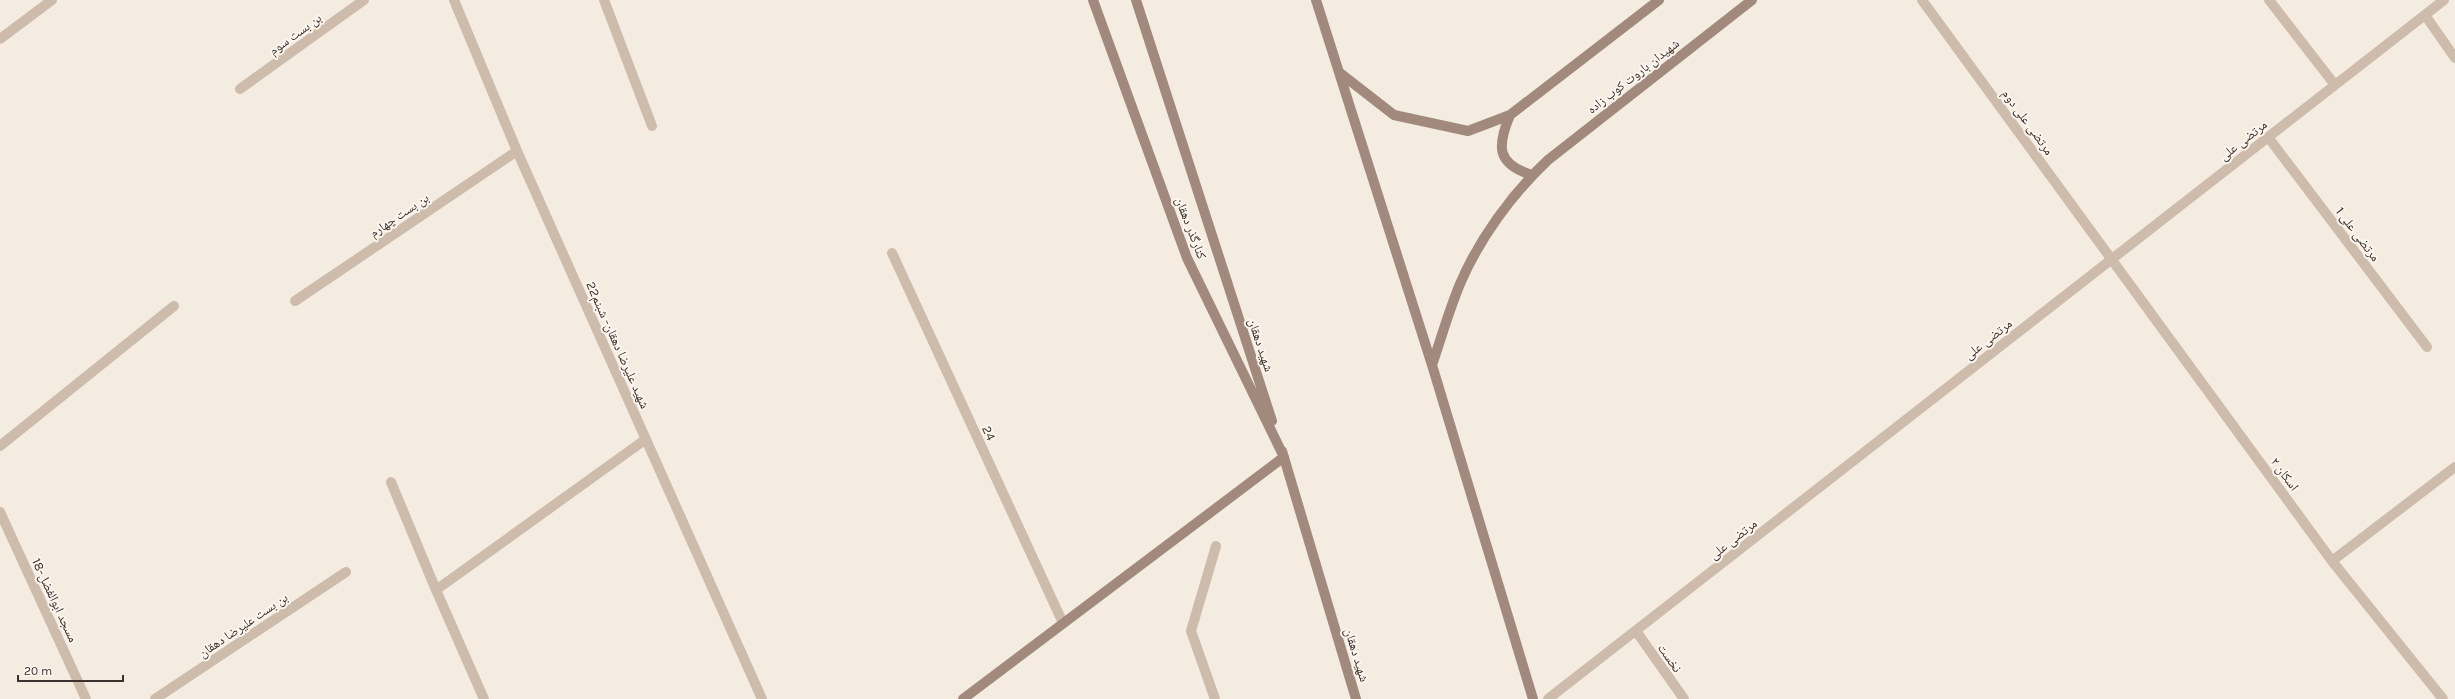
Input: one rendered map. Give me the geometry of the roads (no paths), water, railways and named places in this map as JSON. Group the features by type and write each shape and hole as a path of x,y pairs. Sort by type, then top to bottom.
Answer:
{"street":[{"path":"0,39 52,0"},
{"name":"بن بست سوم","path":"240,89 364,0"},
{"name":"شهید علیرضا دهقان- شبنم22","path":"454,0 518,151 762,699"},
{"path":"604,0 652,126"},
{"name":"کنارگذر دهقان","path":"1093,0 1187,258 1284,457"},
{"name":"شهید دهقان","path":"1136,0 1284,457 1356,699"},
{"path":"1316,0 1432,365 1534,699"},
{"path":"1340,73 1394,115 1468,131 1510,115 1659,0"},
{"name":"شهیدان باروت کوب زاده","path":"1432,365 1460,284 1483,240 1532,175 1548,160 1752,0"},
{"name":"مرتضی علی دوم","path":"1922,0 2112,259"},
{"path":"2269,0 2335,85"},
{"name":"مرتضی علی","path":"1548,699 2444,0"},
{"path":"2425,15 2455,58"},
{"path":"1510,115 1502,134 1502,149 1506,161 1515,170 1532,175"},
{"name":"مرتضی علی 1","path":"2268,137 2427,347"},
{"name":"بن بست چهارم","path":"294,301 518,151"},
{"name":"24","path":"892,253 1063,623"},
{"name":"اسکان ۲","path":"2112,259 2332,561 2443,699"},
{"path":"0,446 174,306"},
{"path":"436,590 646,440"},
{"path":"963,699 1284,457"},
{"path":"2332,561 2455,467"},
{"path":"391,482 484,699"},
{"name":"مسجد ابوالفضل-18","path":"0,512 86,699"},
{"path":"1215,699 1191,631 1216,546"},
{"name":"بن بست علیرضا دهقان","path":"155,699 346,572"},
{"name":"نخست","path":"1636,631 1684,699"}]}
